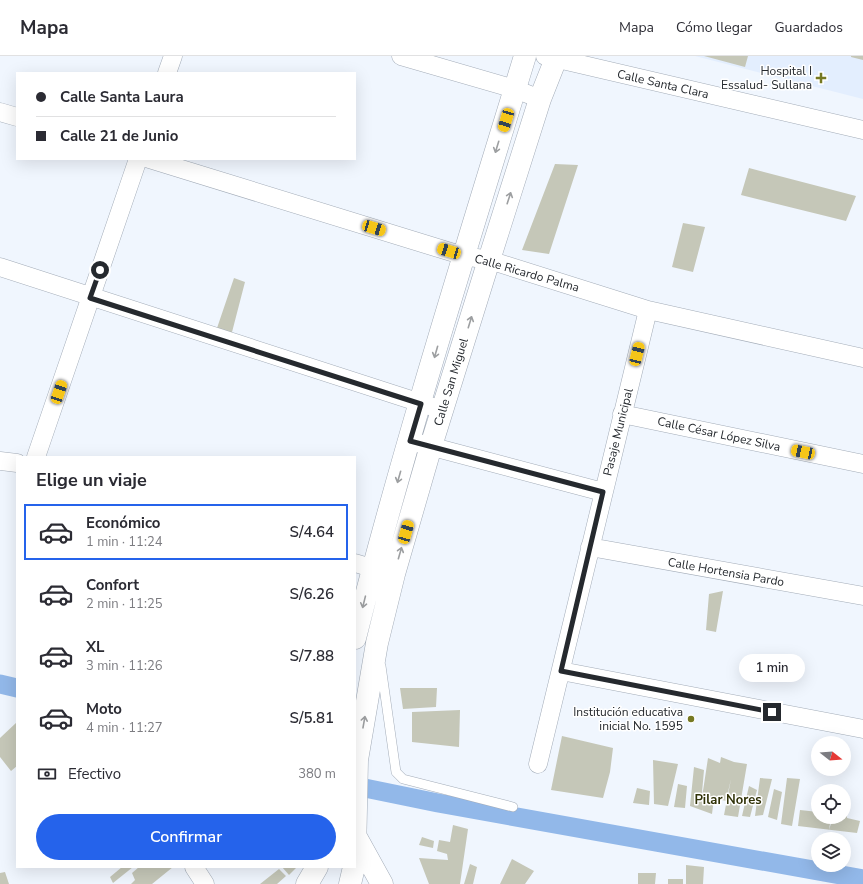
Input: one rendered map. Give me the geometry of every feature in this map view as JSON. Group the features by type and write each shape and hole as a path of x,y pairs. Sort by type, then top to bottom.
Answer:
{"street":[{"path":"167,72 173,56"},
{"path":"401,56 515,89 540,99"},
{"name":"Calle San Miguel","path":"356,630 364,566 410,441 464,256 525,56"},
{"name":"Calle San Miguel","path":"356,846 357,760 377,643 394,574 442,409 552,57"},
{"name":"Calle Santa Clara","path":"552,57 863,130"},
{"path":"0,112 16,117"},
{"path":"36,456 138,160"},
{"name":"Calle Ricardo Palma","path":"152,160 464,256 489,260 648,310 863,358"},
{"path":"0,267 90,298 421,404 442,409"},
{"name":"Pasaje Municipal","path":"538,764 648,310"},
{"name":"Calle César López Silva","path":"622,414 863,464"},
{"path":"410,441 603,492"},
{"path":"0,461 16,463"},
{"name":"Calle Hortensia Pardo","path":"590,547 863,596"},
{"path":"364,566 394,574"},
{"path":"561,671 863,729"},
{"path":"356,846 382,884"},
{"path":"195,868 205,884"},
{"path":"307,884 316,868"},
{"path":"350,884 354,868"}],"lane":[{"path":"377,643 396,772 403,779 513,807"}],"shaded area":[{"name":"Hospital I Essalud- Sullana","path":"695,56 863,56 863,99"}],"building":[{"path":"704,56 748,56 745,67"},
{"path":"863,56 863,60 851,57"},
{"path":"555,164 578,165 549,254 522,250"},
{"path":"749,168 856,196 846,221 741,195"},
{"path":"683,223 705,227 693,272 672,267"},
{"path":"234,278 245,282 231,336 216,331"},
{"path":"723,591 716,632 706,630 709,594"},
{"path":"400,688 437,688 436,707 403,709"},
{"path":"460,710 459,747 412,742 412,712"},
{"path":"16,723 16,767 11,771 0,757 0,738"},
{"path":"562,736 613,748 610,772 603,798 551,790"},
{"path":"721,757 734,762 747,764 738,817 724,815 731,779 726,801 714,798 712,814 690,806 694,767 704,770 701,804 708,758 720,763"},
{"path":"653,760 678,764 668,806 654,804"},
{"path":"760,778 772,779 763,815 755,816"},
{"path":"787,778 800,779 792,826 781,824"},
{"path":"678,784 687,786 685,808 674,807"},
{"path":"749,786 757,790 750,817 742,816"},
{"path":"637,788 650,791 649,805 633,803"},
{"path":"774,789 782,792 777,820 768,817"},
{"path":"800,810 811,811 811,824 830,824 829,830 798,826"},
{"path":"851,819 860,821 857,833 829,830 831,824 851,824"},
{"path":"453,825 468,829 460,884 429,884 419,858 448,860 447,854 437,851 439,840 450,842"},
{"path":"422,837 434,841 433,848 419,845"},
{"path":"512,859 534,871 525,884 500,884"},
{"path":"470,864 477,867 473,884 464,884"},
{"path":"686,865 704,867 703,884 686,884"},
{"path":"121,868 132,868 113,883 110,877"},
{"path":"138,868 172,868 152,884 131,884 135,880 132,873"},
{"path":"283,868 296,868 289,875"},
{"path":"279,869 286,876 277,884 260,884"},
{"path":"5,872 9,884 0,884 0,873"},
{"path":"638,873 656,873 655,884 638,884"},
{"path":"668,879 683,879 683,884 668,884"}],"waterway":[{"path":"0,684 16,688"},
{"path":"356,786 438,803 863,879"}],"place":[{"name":"Hospital I Essalud- Sullana","path":"821,78"},
{"name":"Institución educativa inicial No. 1595","path":"691,719"}],"district":[{"name":"Pilar Nores","path":"728,799"}],"route":[{"path":"100,270 90,298 421,404 410,441 603,492 561,671 772,712"}]}
